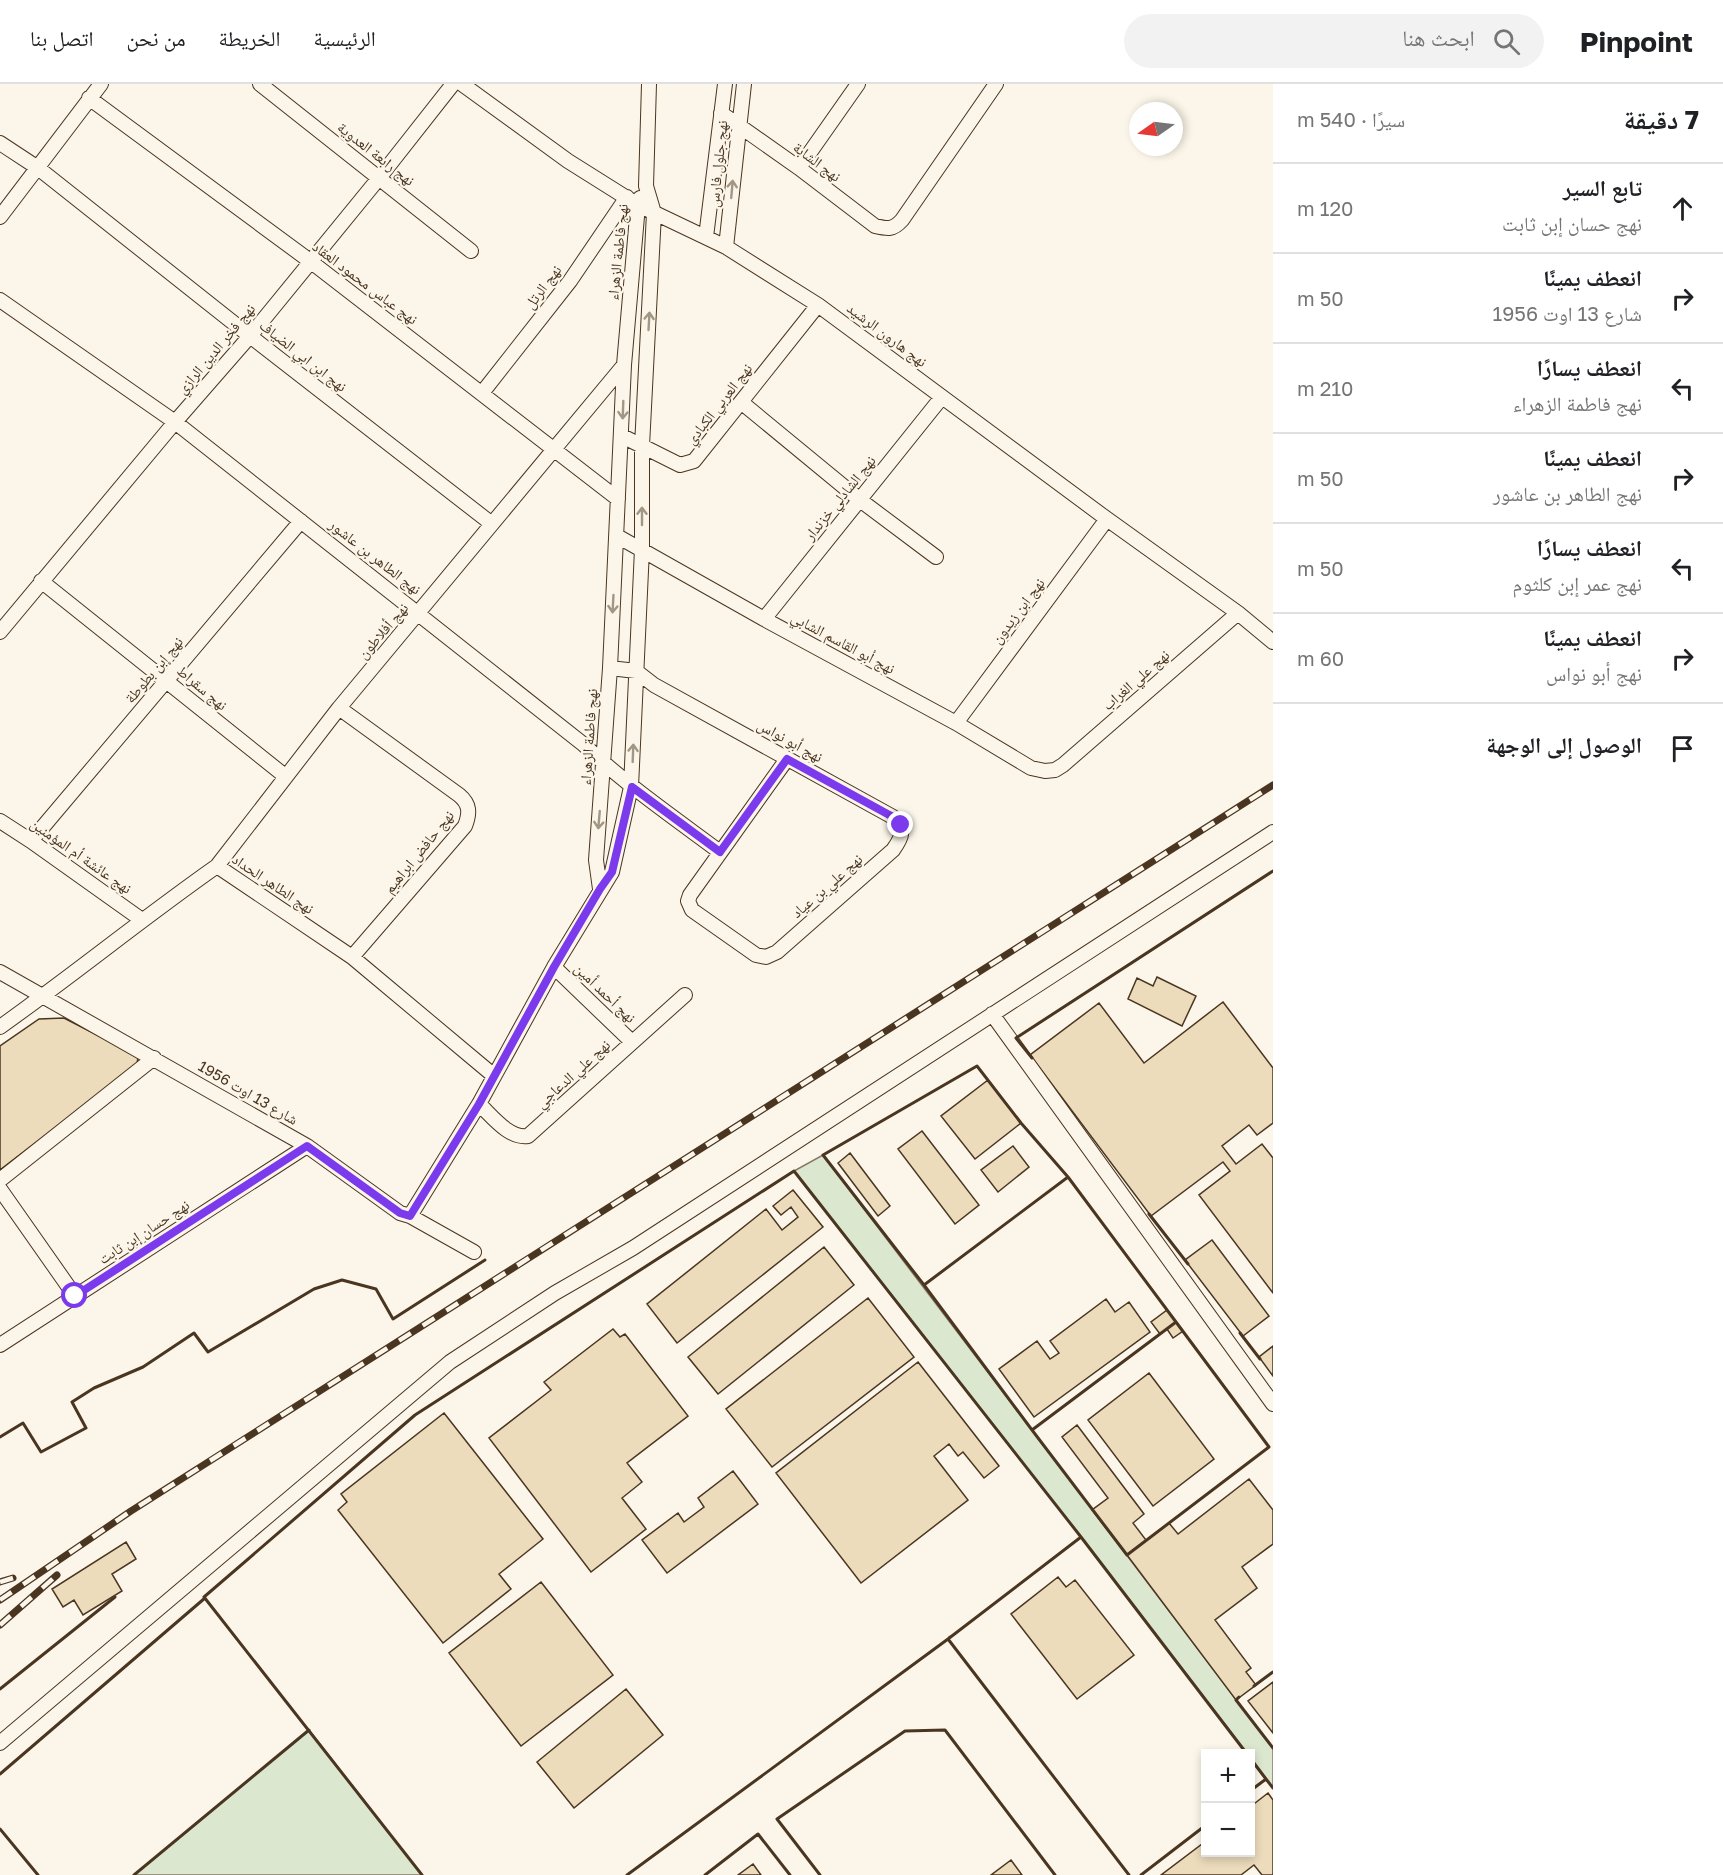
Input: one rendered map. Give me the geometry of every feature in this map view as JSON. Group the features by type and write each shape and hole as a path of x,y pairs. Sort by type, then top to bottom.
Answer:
{"street":[{"path":"0,218 100,84"},
{"name":"نهج رابعة العدوية","path":"260,84 471,251"},
{"name":"نهج فخر الدين الرازي","path":"0,632 175,422 250,336 380,178 453,84"},
{"name":"نهج هارون الرشيد","path":"462,84 568,160 632,201 726,247 818,305 1238,613 1273,642"},
{"path":"646,186 649,84"},
{"name":"نهج جلول فارس","path":"706,237 726,84"},
{"name":"نهج جلول فارس","path":"726,247 744,84"},
{"path":"799,168 858,84"},
{"name":"نهج الشابة","path":"721,113 799,168 875,226 888,230 896,227 996,84"},
{"name":"نهج عباس محمود العقاد","path":"89,98 310,261 618,499"},
{"name":"نهج ابن ابي الضياف","path":"0,143 38,168 492,524"},
{"name":"نهج فاطمة الزهراء","path":"600,889 596,860 609,692 632,201 646,186"},
{"name":"نهج فاطمة الزهراء","path":"410,1216 479,1104 554,967 612,872 632,787 642,549 642,446 654,213 646,186"},
{"name":"نهج الرتل","path":"482,393 632,201"},
{"name":"نهج الطاهر بن عاشور","path":"0,300 175,422 420,613 583,744 604,765 720,852"},
{"name":"نهج العربي الكبادي","path":"622,436 680,465 694,461 818,305"},
{"name":"نهج أفلاطون","path":"217,866 339,708 624,365"},
{"name":"نهج الشادلي خزندار","path":"764,619 942,396"},
{"path":"741,402 860,500 936,557"},
{"name":"نهج ابن زيدون","path":"956,723 1107,519"},
{"name":"نهج إبن بطوطة","path":"31,841 301,521"},
{"name":"نهج أبو القاسم الشابي","path":"617,536 956,723 1031,768 1045,771 1055,770"},
{"name":"نهج سقراط","path":"41,581 285,776"},
{"name":"نهج علي الغراب","path":"1055,770 1238,613"},
{"path":"610,668 636,671"},
{"name":"نهج أبو نواس","path":"636,671 654,685 893,817 901,825 902,833"},
{"path":"609,692 635,694 654,685"},
{"name":"نهج حافض ابراهيم","path":"339,708 459,795 465,800 469,809 465,826 352,957"},
{"path":"720,852 787,759"},
{"name":"نهج عائشة أم المؤمنين","path":"0,821 142,920"},
{"path":"0,1743 464,1352 555,1293 633,1248 1273,832"},
{"name":"نهج علي بن عياد","path":"720,852 688,901 692,910 756,956 766,957 777,952 893,850 902,833"},
{"name":"نهج الطاهر الحداد","path":"0,1028 217,866 352,957 493,1075"},
{"name":"نهج أحمد أمين","path":"554,967 632,1042"},
{"name":"شارع 13 اوت 1956","path":"0,972 307,1146 394,1209 474,1252"},
{"name":"نهج علي الدعاجي","path":"479,1104 512,1134 521,1137 528,1136 685,995"},
{"path":"992,1014 1273,1404"},
{"path":"0,1180 154,1058"},
{"name":"نهج حسان إبن ثابت","path":"0,1345 307,1146"},
{"path":"0,1189 75,1296"}],"green space":[{"path":"823,1155 1273,1748 1273,1788 1255,1763 1255,1749 1244,1749 794,1171"},
{"path":"309,1730 422,1875 134,1875"}],"building":[{"path":"1157,977 1196,996 1182,1026 1128,999 1137,978 1153,986"},
{"path":"1223,1002 1273,1068 1273,1123 1257,1135 1249,1125 1222,1146 1236,1164 1262,1144 1273,1158 1273,1293 1199,1195 1230,1171 1223,1162 1151,1216 1030,1055 1099,1003 1144,1063"},
{"path":"64,1018 138,1056 137,1065 0,1170 0,1046 39,1019"},
{"path":"988,1080 1021,1123 975,1159 941,1116"},
{"path":"922,1131 979,1205 955,1224 898,1149"},
{"path":"1013,1146 1029,1167 998,1192 981,1170"},
{"path":"850,1153 890,1206 878,1216 838,1163"},
{"path":"793,1190 823,1227 677,1343 647,1304 766,1209 782,1230 798,1217 791,1207 781,1215 773,1206"},
{"path":"1212,1240 1269,1316 1243,1336 1185,1260"},
{"path":"824,1247 854,1285 718,1394 688,1357"},
{"path":"868,1298 914,1357 772,1467 726,1409"},
{"path":"1106,1299 1115,1312 1129,1302 1150,1332 1034,1417 999,1369 1037,1341 1050,1359 1059,1353 1050,1341"},
{"path":"1167,1310 1183,1331 1173,1338 1167,1329 1160,1334 1151,1322"},
{"path":"613,1329 620,1337 625,1334 688,1416 627,1463 642,1482 622,1498 646,1529 591,1572 489,1438 551,1390 544,1382"},
{"path":"1273,1346 1273,1376 1259,1357"},
{"path":"918,1362 999,1466 984,1478 963,1452 958,1456 949,1444 934,1456 968,1500 861,1583 776,1473"},
{"path":"1149,1373 1214,1459 1153,1506 1088,1420"},
{"path":"444,1413 543,1539 499,1574 511,1589 443,1643 338,1510 347,1502 341,1494"},
{"path":"1077,1425 1144,1514 1133,1523 1146,1540 1127,1555 1092,1510 1108,1498 1062,1437"},
{"path":"733,1471 758,1504 667,1573 642,1540 678,1513 684,1522 704,1507 698,1498"},
{"path":"1249,1479 1273,1510 1273,1544 1242,1567 1257,1588 1215,1620 1251,1668 1246,1672 1256,1685 1236,1700 1127,1555 1169,1523 1178,1534"},
{"path":"126,1542 136,1559 112,1574 122,1591 83,1615 74,1600 63,1607 52,1589"},
{"path":"1058,1577 1066,1587 1075,1580 1134,1655 1077,1699 1011,1614"},
{"path":"541,1582 613,1675 521,1746 449,1653"},
{"path":"1273,1682 1273,1733 1248,1701"},
{"path":"626,1689 663,1735 574,1808 537,1762"},
{"path":"1268,1793 1273,1800 1273,1875 1262,1875 1254,1865 1241,1875 1161,1875 1201,1845 1201,1857 1255,1857 1255,1803"},
{"path":"1011,1860 1022,1875 991,1875"},
{"path":"753,1864 761,1875 738,1875"}],"railway":[{"path":"0,1600 131,1511 1273,785"},
{"path":"0,1625 57,1575"},
{"path":"0,1582 13,1578"}],"wall":[{"path":"1032,1058 1016,1038 1273,871"},
{"path":"977,1066 1021,1123 1068,1177 924,1285 823,1155 977,1066"},
{"path":"422,1875 204,1597 415,1415 794,1171 1081,1537 948,1639 627,1875"},
{"path":"1068,1177 1176,1322 1032,1430 924,1285 1068,1177"},
{"path":"1149,1214 1188,1264"},
{"path":"0,1437 23,1423 41,1452 86,1428 72,1402 94,1388 143,1367 194,1333 208,1352 314,1289 342,1280 376,1289 393,1319 485,1260"},
{"path":"1176,1322 1269,1447 1127,1555 1032,1430 1176,1322"},
{"path":"1240,1333 1260,1359"},
{"path":"1081,1537 1243,1749"},
{"path":"0,1689 115,1597"},
{"path":"0,1774 205,1598"},
{"path":"950,1637 948,1639 1129,1875"},
{"path":"1254,1686 1273,1672"},
{"path":"1239,1697 1236,1700 1273,1748"},
{"path":"134,1875 309,1730"},
{"path":"820,1875 777,1819 905,1731 945,1730 1055,1875"},
{"path":"1255,1765 1266,1779 1255,1787"},
{"path":"1265,1780 1273,1788"},
{"path":"0,1829 38,1875"},
{"path":"1141,1875 1201,1829"},
{"path":"705,1875 758,1834 790,1875"}],"route":[{"path":"75,1296 307,1146 400,1213 410,1216 479,1104 554,967 612,872 632,787 720,852 787,759 893,817 901,825"}]}
